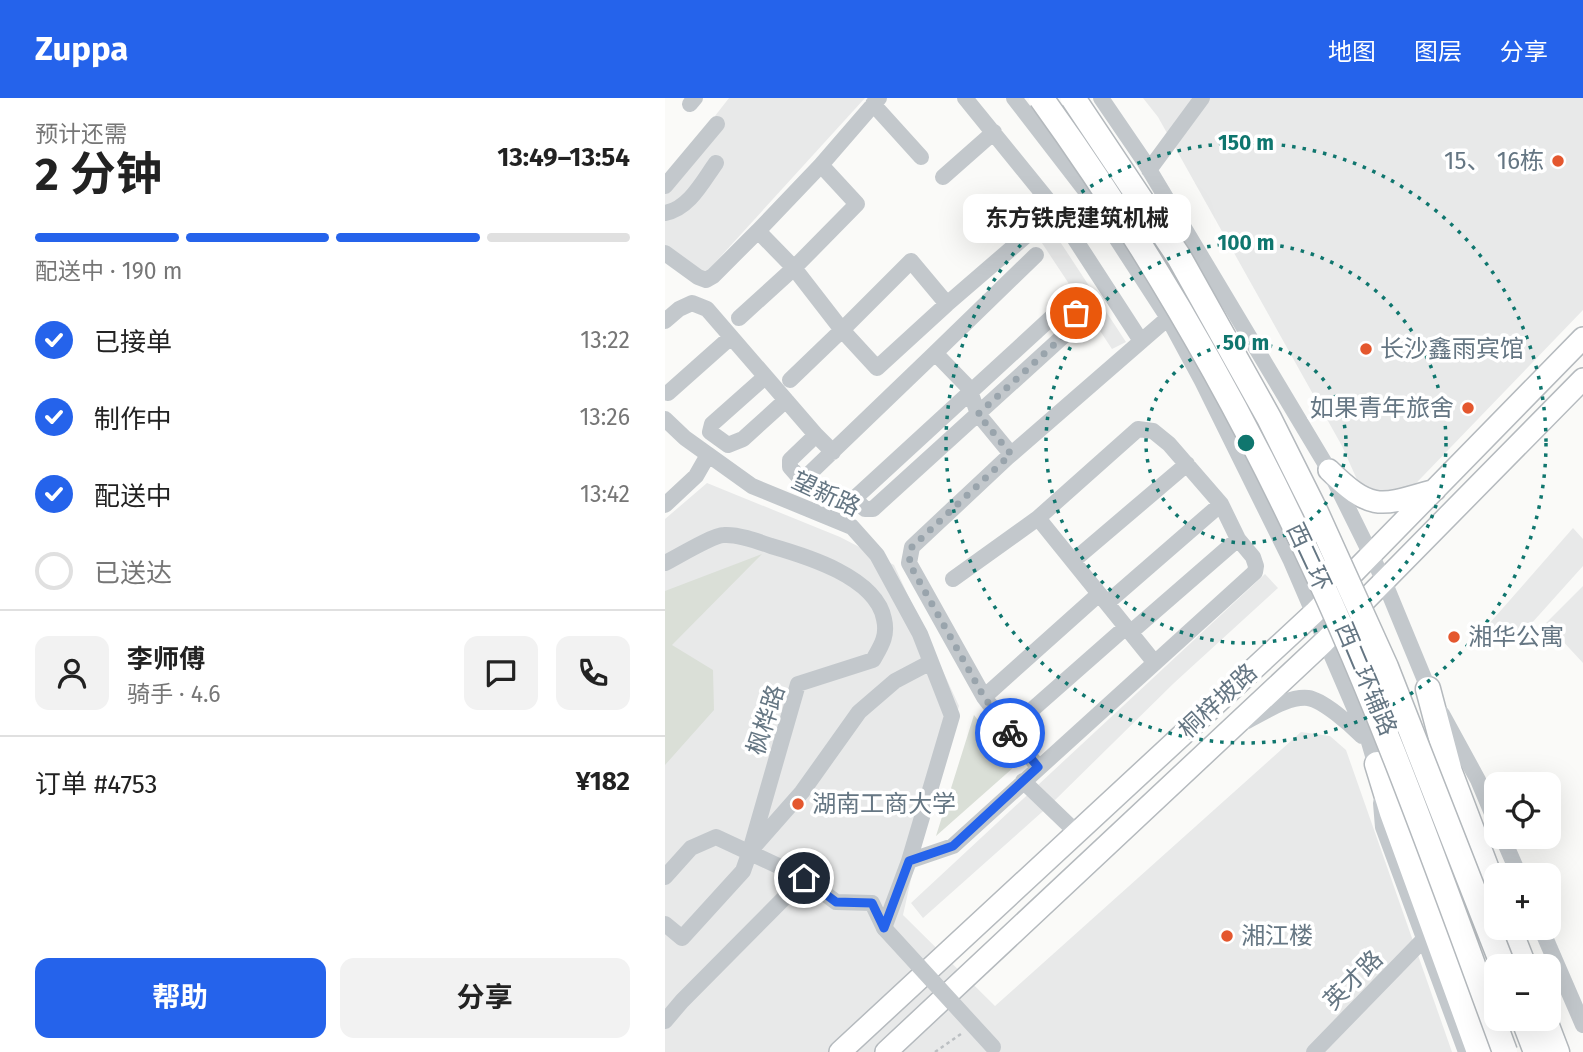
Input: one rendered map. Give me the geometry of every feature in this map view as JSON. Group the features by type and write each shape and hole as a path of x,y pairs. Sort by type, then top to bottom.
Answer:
{"highway":[{"name":"西二环","path":"1041,98 1115,207 1195,333 1292,520 1382,727 1505,1052"},
{"name":"西二环","path":"1073,98 1179,257 1262,406 1315,510 1386,667 1498,954"},
{"path":"1428,689 1450,772 1485,863"},
{"path":"1373,753 1392,813 1479,1052"},
{"path":"1528,1031 1536,1052"},
{"path":"1549,1031 1557,1052"}],"main road":[{"name":"桐梓坡路","path":"840,1052 1314,613 1583,338"},
{"name":"桐梓坡路","path":"886,1052 1324,642 1583,379"},
{"path":"1329,470 1349,490 1366,501 1393,502 1437,489"}],"street":[{"path":"965,98 1056,210 1141,341"},
{"name":"西二环辅路","path":"1014,98 1085,190 1168,318 1202,380 1291,561 1373,753 1383,827 1466,1052"},
{"path":"1101,98 1146,166 1329,470 1384,581 1428,689 1484,794"},
{"path":"1146,166 1189,98"},
{"path":"1146,166 1202,98"},
{"path":"665,253 706,280 713,276 821,165 876,101 921,157"},
{"path":"665,186 717,124"},
{"path":"943,177 994,132"},
{"path":"665,213 671,212 691,198 716,163"},
{"path":"739,318 794,268 857,204 821,165"},
{"path":"758,231 794,268 842,330 877,368 1056,210"},
{"path":"816,435 790,460 790,467 797,475 809,475 1036,255"},
{"path":"790,380 911,261 947,304"},
{"path":"665,321 679,309 692,303 707,309 833,452"},
{"path":"1061,308 1070,308 1076,313 1076,322 1070,330 978,414 873,509 865,509 858,502 856,497 1061,308"},
{"path":"1038,767 984,697 909,563 912,547 1011,454 1168,318"},
{"path":"668,393 731,337"},
{"path":"935,353 969,391 978,414 1011,454"},
{"path":"765,377 712,424 711,432 727,445 743,439 786,400"},
{"name":"望新路","path":"665,419 708,455 752,486 852,527 877,555 920,634 951,716 909,861 884,928"},
{"path":"909,861 953,846 1255,572 1257,566 1238,539 1221,504 1187,464 1153,431 1137,429 1038,519 953,579"},
{"path":"665,505 695,476 708,455"},
{"path":"1073,561 1187,464"},
{"path":"984,697 1221,504"},
{"path":"1038,519 1156,663"},
{"name":"枫桦路","path":"665,562 722,535 755,541 813,558 848,577 872,596 884,617 885,636 873,660 798,684 750,851"},
{"path":"1008,731 1238,539"},
{"path":"665,924 682,938 743,871 750,851 802,792 859,712 895,681 931,662"},
{"path":"1230,730 1284,702 1309,698 1328,708 1353,727 1373,753"},
{"path":"1023,781 1076,832"},
{"path":"665,877 691,848 716,837 804,878 836,902 872,903 884,928 997,1049"},
{"path":"665,1021 804,878"},
{"name":"英才路","path":"1314,1052 1424,939"},
{"path":"1546,940 1583,1025"}],"path":[{"path":"935,1052 962,1033"}],"shaded area":[{"path":"729,98 865,98 702,277 665,251 665,180"},
{"path":"1143,98 1583,98 1583,310 1396,504 1371,511 1342,446 1158,117"},
{"path":"1053,231 1126,342 1112,349 1040,240"},
{"name":"湖南工商大学","path":"707,483 840,537 894,565 959,706 916,857 903,915 995,1006 1301,732 1330,736 1346,750 1452,1052 665,1052 665,519"},
{"path":"1573,528 1583,539 1583,566 1513,644 1488,625"},
{"path":"762,554 672,645 713,670 714,710 665,765 665,591"},
{"path":"1265,574 1278,588 1174,683 1051,804 923,918 911,903"},
{"path":"1583,586 1583,663 1546,623"},
{"path":"974,715 1014,767 936,836"}],"way so far":[{"path":"1010,733 984,697 909,563 912,547 1011,454 978,414 1070,330 1076,322 1076,313"}],"place":[{"name":"15、 16栋","path":"1558,161"},
{"name":"东方铁虎建筑机械","path":"1076,313"},
{"name":"长沙鑫雨宾馆","path":"1366,349"},
{"name":"如果青年旅舍","path":"1468,408"},
{"name":"湘华公寓","path":"1454,637"},
{"name":"湖南工商大学","path":"798,804"},
{"name":"湘江楼","path":"1227,936"}],"route":[{"path":"804,878 836,902 872,903 884,928 909,861 953,846 1038,767 1010,733"}]}
